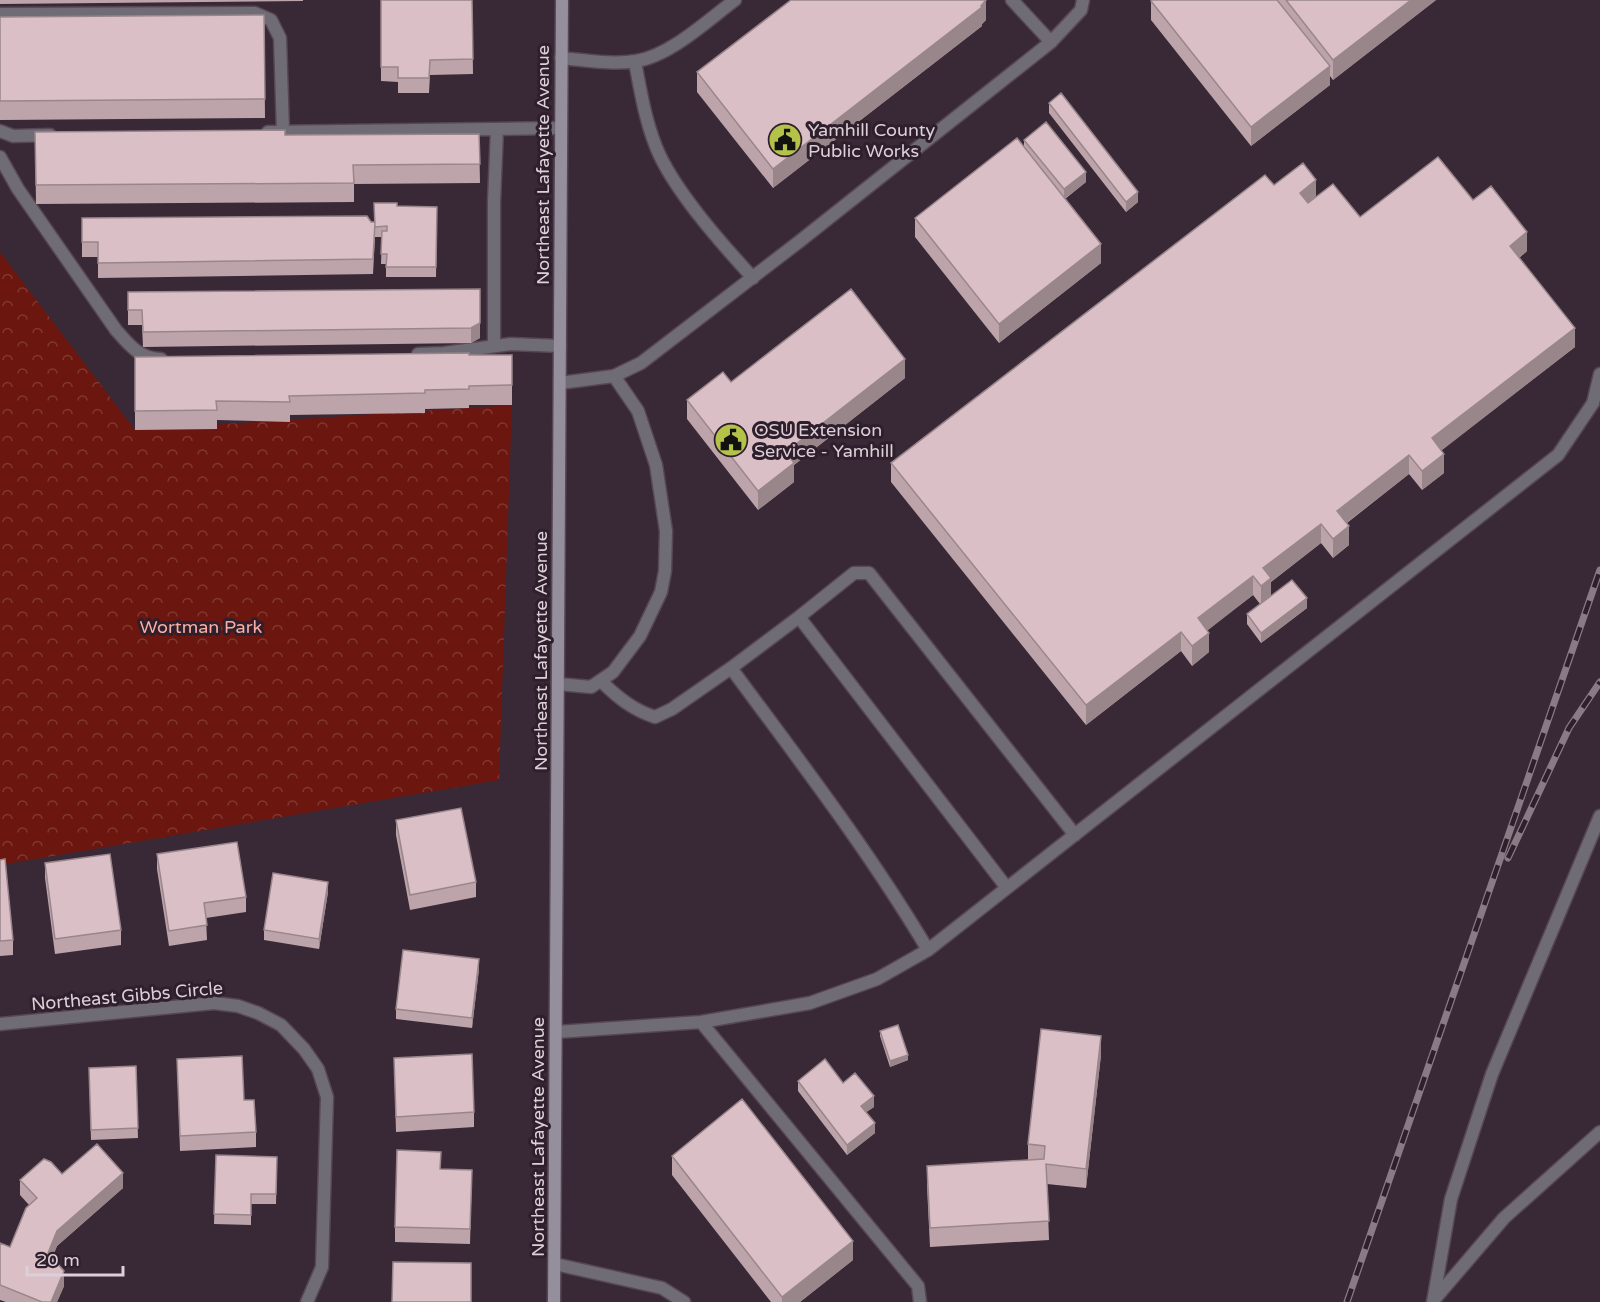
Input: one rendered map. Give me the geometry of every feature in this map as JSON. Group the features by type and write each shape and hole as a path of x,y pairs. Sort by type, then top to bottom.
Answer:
{"main road":[{"name":"Northeast Lafayette Avenue","path":"554,1302 562,0"}],"street":[{"path":"1012,0 1051,42"},
{"path":"560,383 614,376 641,363 753,278 1051,42 1081,10 1083,0"},
{"path":"561,58 635,62 650,58 675,44 731,1"},
{"path":"0,14 255,13 272,20 280,38 283,132"},
{"path":"635,62 643,105 660,156 690,202 753,278"},
{"path":"260,132 561,128"},
{"path":"494,346 494,202 497,129"},
{"path":"0,131 13,136 60,135"},
{"path":"0,157 18,189 121,337 132,349 150,359 174,358"},
{"path":"409,354 444,353 511,344 560,346"},
{"path":"557,1032 701,1022 810,1003 877,979 928,950 1558,454 1593,403 1600,374"},
{"path":"558,684 591,687 601,681 625,657 640,636 661,592 665,571 666,531 656,465 638,411 614,376"},
{"path":"601,681 627,705 655,717 672,709 731,668 854,573 869,573 1075,835"},
{"path":"799,617 1007,888"},
{"path":"731,668 859,842 897,898 928,950"},
{"path":"1433,1302 1450,1199 1492,1074 1600,816"},
{"name":"Northeast Gibbs Circle","path":"0,1024 214,1003 238,1006 281,1025 304,1049 318,1069 327,1097 322,1267 307,1302"},
{"path":"701,1022 918,1286 920,1302"},
{"path":"1433,1302 1504,1218 1600,1132"},
{"path":"555,1263 662,1288 684,1302"}],"green space":[{"name":"Wortman Park","path":"0,252 135,430 512,405 499,780 0,865"}],"building":[{"path":"381,0 472,0 473,59 430,60 429,78 398,78 398,67 381,67"},
{"name":"Yamhill County Public Works","path":"791,0 986,0 982,7 773,169 697,72"},
{"path":"1152,0 1277,0 1330,66 1251,127"},
{"path":"1286,0 1411,0 1333,60"},
{"path":"264,15 265,99 0,101 0,17"},
{"path":"1061,93 1138,192 1126,202 1049,103"},
{"path":"1046,122 1086,172 1064,189 1024,140"},
{"path":"285,130 285,135 479,134 480,164 353,165 354,183 36,185 35,132"},
{"path":"1017,138 1101,244 999,324 915,218"},
{"path":"1438,157 1473,200 1491,186 1527,232 1510,246 1575,328 1432,438 1444,454 1422,471 1409,455 1337,511 1349,526 1333,539 1321,524 1263,568 1271,578 1261,586 1253,576 1198,618 1209,633 1192,646 1181,632 1086,705 891,463 1265,175 1274,185 1303,163 1316,180 1300,193 1308,203 1333,184 1360,217"},
{"path":"374,203 437,207 436,267 386,267 387,254 381,254 382,231 387,231 387,226 375,227"},
{"path":"367,216 371,222 375,222 373,259 98,263 98,242 82,242 82,218"},
{"path":"480,289 480,323 471,328 143,332 142,310 128,310 128,292"},
{"path":"851,289 905,359 786,452 794,463 758,491 687,400 723,372 731,382"},
{"path":"469,353 469,355 512,355 512,385 425,390 425,393 289,396 290,402 216,401 217,410 135,411 135,357"},
{"path":"1292,580 1307,598 1261,633 1247,614"},
{"path":"461,808 476,882 410,895 396,820"},
{"path":"237,842 246,897 204,903 207,925 169,931 157,854"},
{"path":"110,854 121,930 55,939 45,863"},
{"path":"5,859 13,940 0,941 0,860"},
{"path":"273,873 328,882 319,939 264,930"},
{"path":"403,950 479,959 472,1018 396,1009"},
{"path":"898,1025 908,1055 890,1061 880,1031"},
{"path":"1041,1029 1101,1036 1086,1169 1046,1164 1049,1221 930,1228 927,1166 1044,1159 1045,1146 1028,1144"},
{"path":"472,1054 474,1112 396,1117 394,1058"},
{"path":"242,1056 244,1100 254,1100 256,1132 180,1136 177,1059"},
{"path":"825,1059 843,1083 855,1073 874,1096 861,1106 875,1123 847,1145 798,1081"},
{"path":"136,1066 138,1128 91,1130 89,1068"},
{"path":"742,1099 853,1241 782,1297 672,1156"},
{"path":"97,1144 123,1173 57,1231 48,1253 64,1271 51,1302 42,1302 0,1285 0,1243 10,1247 26,1208 37,1198 20,1180 44,1159 51,1162 62,1174"},
{"path":"397,1150 441,1152 440,1169 472,1170 470,1229 395,1227"},
{"path":"216,1155 277,1157 276,1194 251,1194 251,1215 214,1214"},
{"path":"393,1262 471,1263 471,1302 392,1302"}],"railway":[{"path":"1347,1302 1600,570"},
{"path":"1508,858 1569,728 1600,682"}],"place":[{"name":"Yamhill County Public Works","path":"785,140"},
{"name":"OSU Extension Service - Yamhill","path":"731,440"}]}
